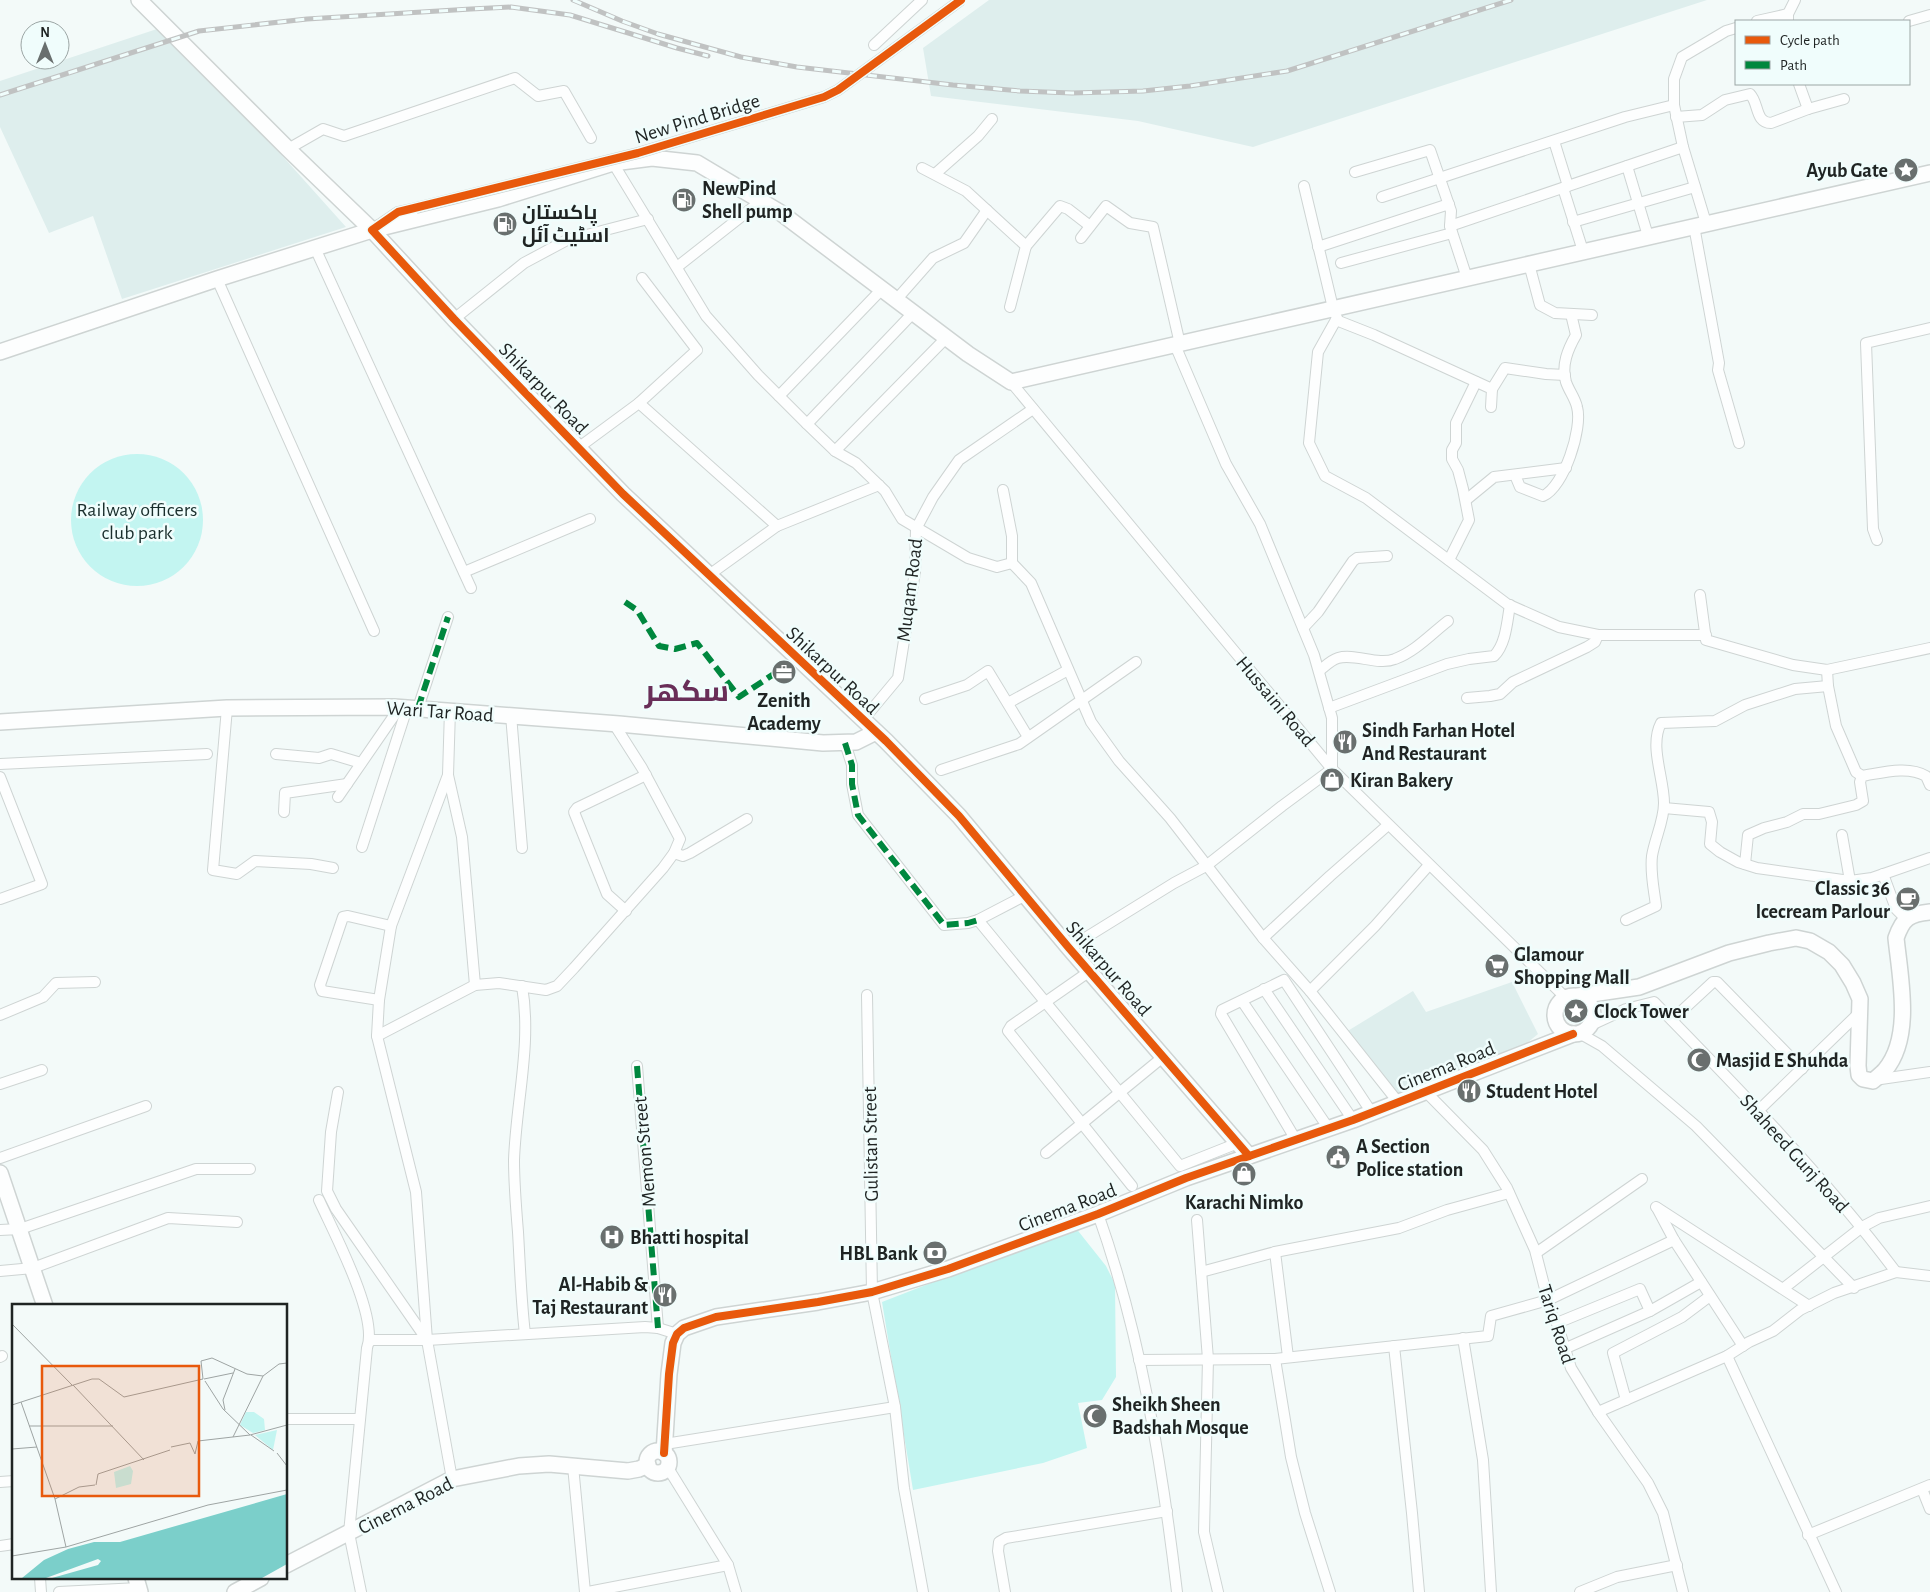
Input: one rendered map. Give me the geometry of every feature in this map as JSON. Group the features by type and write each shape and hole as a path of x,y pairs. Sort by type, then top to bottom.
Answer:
{"street":[{"name":"Shikarpur Road","path":"140,0 288,149 372,230 454,319 623,494 876,732 959,816 1069,948 1249,1156"},
{"path":"874,45 922,0"},
{"name":"New Pind Bridge","path":"372,230 398,212 638,152 824,97 838,90 961,0"},
{"path":"1767,20 1788,18 1795,0"},
{"path":"1910,21 1930,15"},
{"path":"1735,28 1726,31 1682,57 1674,79 1674,105 1683,147 1695,188 1719,363 1718,370 1740,443"},
{"path":"288,149 323,129 344,136 515,78 538,96 564,91 591,138"},
{"path":"1799,85 1808,109"},
{"path":"1676,117 1702,115 1725,100 1750,94 1755,99 1761,120 1765,123 1771,123 1808,109 1844,99"},
{"path":"1382,197 1626,117 1674,105"},
{"path":"935,174 971,142 992,120"},
{"path":"1554,141 1583,251"},
{"path":"1341,264 1451,229 1565,187 1683,147"},
{"path":"1355,172 1430,150 1449,204 1451,229 1467,278"},
{"path":"0,352 217,279 372,230 498,199 613,163 652,158 697,163 761,201 780,213 968,354 1011,382 1177,344 1334,314 1467,278 1930,173"},
{"path":"613,163 706,316 779,396 834,451 856,463 885,491 902,520 968,558 997,567 1012,563"},
{"path":"1627,166 1648,236"},
{"path":"922,168 966,191 1026,246"},
{"path":"1304,186 1334,314 1318,352 1308,443 1326,476 1366,498 1510,605 1559,627 1598,635 1706,635"},
{"path":"1574,222 1695,188"},
{"path":"677,267 761,201"},
{"path":"1318,247 1449,204"},
{"path":"1010,307 1026,246 1060,206 1068,209 1090,226"},
{"path":"1069,948 1174,883 1206,866 1332,769 1332,718 1318,671 1303,628 1260,524 1226,464 1177,344 1153,227 1130,223 1106,206 1081,238"},
{"path":"896,300 933,258 964,243 987,210"},
{"path":"454,319 524,264 567,240 648,219"},
{"path":"315,248 471,588"},
{"path":"1529,264 1540,304 1554,313 1592,315"},
{"path":"578,448 639,403 697,350 642,278"},
{"path":"217,279 374,630"},
{"path":"779,396 882,289"},
{"path":"807,424 913,313"},
{"path":"1334,314 1374,335 1492,389"},
{"path":"1515,475 1520,487 1542,496 1554,488 1566,468 1574,443 1578,415 1577,407 1565,375 1566,354 1576,335 1571,314"},
{"path":"1877,540 1873,529 1866,343 1930,328"},
{"path":"834,451 946,338"},
{"path":"1491,407 1492,389 1505,368 1565,375"},
{"name":"Hussaini Road","path":"1011,382 1332,769 1428,865 1572,997"},
{"path":"1449,560 1469,520 1458,470 1452,459 1452,450 1456,443 1456,423 1476,382"},
{"path":"639,403 777,526"},
{"name":"Muqam Road","path":"863,720 898,678 915,572 916,529 933,497 959,460 1033,409"},
{"path":"1466,500 1494,477 1566,468"},
{"path":"709,575 777,526 879,485"},
{"path":"1003,490 1012,536 1012,563 1032,582 1091,722 1119,761 1170,818 1263,938 1310,991 1398,1102"},
{"path":"464,572 590,519"},
{"path":"1303,628 1318,612 1357,558 1387,556"},
{"path":"1700,595 1706,640 1792,665 1827,670 1930,648"},
{"path":"1329,708 1447,664 1494,656 1500,649 1510,605"},
{"path":"362,847 408,708 448,617"},
{"path":"1318,671 1339,657 1381,661 1394,660 1420,646 1432,632 1448,621"},
{"path":"1467,698 1500,694 1513,682 1587,647 1595,642 1598,635"},
{"path":"941,770 1018,744 1136,662"},
{"path":"1008,703 1068,670"},
{"path":"1827,670 1828,686 1839,734 1856,772 1862,776 1897,771 1917,772 1926,776 1930,785"},
{"path":"925,699 967,685 988,671 1028,737"},
{"path":"1626,920 1656,906 1651,868 1664,808 1662,775 1655,744 1657,730 1661,723 1715,721 1745,705 1795,689 1828,686"},
{"path":"227,708 213,870 237,874 255,861 311,864 333,868"},
{"name":"Wari Tar Road","path":"0,722 227,708 408,708 450,710 823,743 856,742 876,732"},
{"path":"338,797 361,763 408,708"},
{"path":"450,710 448,775 462,837 475,985"},
{"path":"511,716 522,848"},
{"path":"378,1036 475,985 499,983 546,990 557,986 626,911 674,853 680,839 646,775 614,724"},
{"path":"845,743 852,765 852,784 858,815 944,925 968,923 978,920 1026,895"},
{"path":"0,764 208,754"},
{"path":"276,754 319,758 331,754 361,763"},
{"path":"448,775 391,926 380,1000 378,1036 416,1192 427,1340 452,1479"},
{"path":"626,911 607,894 574,812 577,808 646,775"},
{"path":"1745,864 1748,835 1764,828 1787,822 1803,814 1819,814 1856,806 1863,801 1860,782 1862,776"},
{"path":"0,777 42,884 0,898"},
{"path":"284,812 285,793 347,784"},
{"path":"1664,808 1709,812 1712,822 1710,844 1720,852 1757,868 1850,881 1866,880 1930,858"},
{"path":"674,853 683,856 690,854 747,820"},
{"path":"1263,938 1388,825"},
{"path":"1842,835 1850,881"},
{"path":"1310,991 1375,926 1428,865"},
{"path":"1883,874 1896,910 1906,919"},
{"path":"1873,1080 1885,1071 1895,1053 1900,1034 1902,1013 1896,938 1900,926 1906,919 1916,913 1930,912"},
{"path":"380,1000 322,991 320,985 343,917 348,916 391,926"},
{"path":"978,920 1180,1166 1238,1143"},
{"path":"1854,1288 1696,1126 1602,1046 1580,1031 1562,1029 1556,1018 1557,1006 1572,997 1639,987 1728,953 1796,938 1810,941 1829,952 1842,965 1853,983 1860,1000 1858,1066 1863,1079 1873,1080 1930,1072"},
{"path":"1090,971 1011,1026 1008,1031 1132,1186"},
{"path":"1296,1140 1221,1014 1222,1010 1284,980 1372,1113"},
{"path":"0,1015 43,997 56,983 95,982"},
{"path":"1672,1020 1713,982 1716,982 1802,1069"},
{"path":"522,986 526,1007 524,1011 526,1038 515,1150 514,1185 525,1334"},
{"name":"Shaheed Gunj Road","path":"1639,987 1759,1110 1862,1227 1896,1272"},
{"path":"1264,989 1353,1120"},
{"name":"Gulistan Street","path":"867,995 872,1292 894,1407 904,1488 923,1592"},
{"path":"1572,997 1589,1002 1592,1008 1592,1021 1580,1031"},
{"path":"1242,1001 1329,1128"},
{"path":"1580,1031 1626,1009 1654,1002"},
{"path":"1759,1110 1860,1013"},
{"name":"Cinema Road","path":"678,1334 684,1328 716,1317 872,1292 948,1269 1098,1214 1186,1178 1372,1113 1580,1031"},
{"path":"1046,1153 1164,1057"},
{"name":"Memon Street","path":"637,1066 658,1328"},
{"path":"0,1084 42,1070"},
{"name":"Tariq Road","path":"1425,1091 1483,1150 1509,1193 1536,1253 1552,1316 1557,1323 1571,1368 1598,1412 1648,1483 1663,1513 1683,1592"},
{"path":"338,1092 331,1132 327,1191 336,1209 427,1340"},
{"path":"0,1158 146,1106"},
{"path":"0,1230 20,1229 196,1169 250,1169"},
{"path":"0,1173 44,1304"},
{"path":"1536,1253 1642,1179"},
{"path":"1201,1272 1275,1252 1400,1228 1447,1210 1509,1193"},
{"path":"319,1200 358,1288 367,1318 369,1342 359,1419 349,1533 361,1592"},
{"path":"1784,1288 1862,1227 1879,1218 1930,1206"},
{"path":"1743,1346 1674,1240 1656,1207 1784,1288 1809,1306"},
{"path":"1098,1214 1112,1253 1139,1360 1167,1510 1176,1592"},
{"path":"0,1271 33,1268 168,1218 237,1222"},
{"path":"1197,1220 1208,1358 1204,1532 1218,1592"},
{"path":"1139,1360 1275,1359 1359,1348 1488,1336 1491,1316 1548,1300 1674,1240"},
{"path":"1275,1252 1288,1357"},
{"path":"1598,1412 1727,1356 1773,1331 1809,1306 1834,1293 1854,1288 1896,1272 1930,1276"},
{"path":"1564,1349 1650,1311 1701,1282"},
{"path":"1557,1323 1640,1289 1650,1311"},
{"path":"1626,1400 1613,1353 1682,1317 1710,1296"},
{"path":"369,1342 372,1340 427,1340 658,1328 678,1334 673,1343 669,1374 666,1455 728,1565 736,1592"},
{"path":"1463,1338 1483,1460 1492,1592"},
{"path":"1394,1346 1419,1592"},
{"path":"1727,1356 1808,1535 1836,1592"},
{"path":"1275,1359 1291,1457 1305,1513 1330,1592"},
{"path":"666,1455 894,1407"},
{"path":"288,1419 359,1419"},
{"name":"Cinema Road","path":"288,1564 452,1479 519,1466 548,1464 628,1471 648,1465 648,1460 656,1452 666,1455"},
{"path":"573,1466 587,1592 728,1565"},
{"path":"1808,1535 1926,1487 1930,1509"},
{"path":"1005,1592 998,1551 999,1542 1006,1538 1167,1510"},
{"path":"1580,1592 1617,1577 1677,1566"},
{"path":"235,1592 257,1580"},
{"path":"59,1592 138,1586"}],"shaded area":[{"path":"989,0 1707,0 1253,147 1138,121 931,96 923,48"},
{"path":"166,26 346,227 122,299 93,216 49,233 0,127 0,81 33,70 70,70 70,58"},
{"path":"1512,982 1538,1034 1515,1053 1393,1098 1346,1032 1413,991 1426,1012"}],"green space":[{"name":"Railway officers club park","path":"137,454 150,455 162,459 184,473 198,495 202,507 202,533 198,545 184,567 162,581 150,585 137,586 124,585 112,581 90,567 76,545 72,533 71,520 72,507 76,495 90,473 112,459 124,455"},
{"path":"1075,1227 1106,1266 1115,1284 1116,1377 1102,1400 1078,1403 1087,1448 1043,1463 913,1490 882,1302"}],"railway":[{"path":"573,0 658,34 741,57 797,67 953,85 1072,93 1143,91 1190,86 1287,71 1511,0"},
{"path":"0,95 199,31 307,19 471,9 511,7 570,15 708,56"}],"marked path":[{"path":"625,602 637,610 659,646 675,649 697,643 739,697 786,666"},
{"path":"418,708 448,617"},
{"path":"845,743 852,765 852,784 858,815 944,925 968,923 978,920"},
{"path":"637,1066 658,1328"}],"cycle path":[{"path":"961,0 838,90 824,97 638,153 398,212 372,230 454,319 623,494 886,741 959,816 1069,948 1249,1156"},
{"path":"664,1453 673,1343 677,1334 684,1328 716,1317 872,1292 948,1269 1098,1214 1186,1178 1353,1120 1573,1034"}],"place":[{"name":"Ayub Gate","path":"1906,170"},
{"name":"NewPind Shell pump","path":"684,200"},
{"name":"پاکستان اسٹیٹ آئل","path":"505,224"},
{"name":"Zenith Academy","path":"784,672"},
{"name":"Sindh Farhan Hotel And Restaurant","path":"1345,742"},
{"name":"Kiran Bakery","path":"1332,780"},
{"name":"Classic 36 Icecream Parlour","path":"1908,899"},
{"name":"Glamour Shopping Mall","path":"1497,966"},
{"name":"Clock Tower","path":"1576,1011"},
{"name":"Masjid E Shuhda","path":"1699,1060"},
{"name":"Student Hotel","path":"1469,1091"},
{"name":"A Section Police station","path":"1338,1157"},
{"name":"Karachi Nimko","path":"1244,1174"},
{"name":"Bhatti hospital","path":"612,1237"},
{"name":"HBL Bank","path":"935,1253"},
{"name":"Al-Habib & Taj Restaurant","path":"665,1295"},
{"name":"Sheikh Sheen Badshah Mosque","path":"1095,1416"}],"district":[{"name":"سکھر","path":"687,691"}]}
